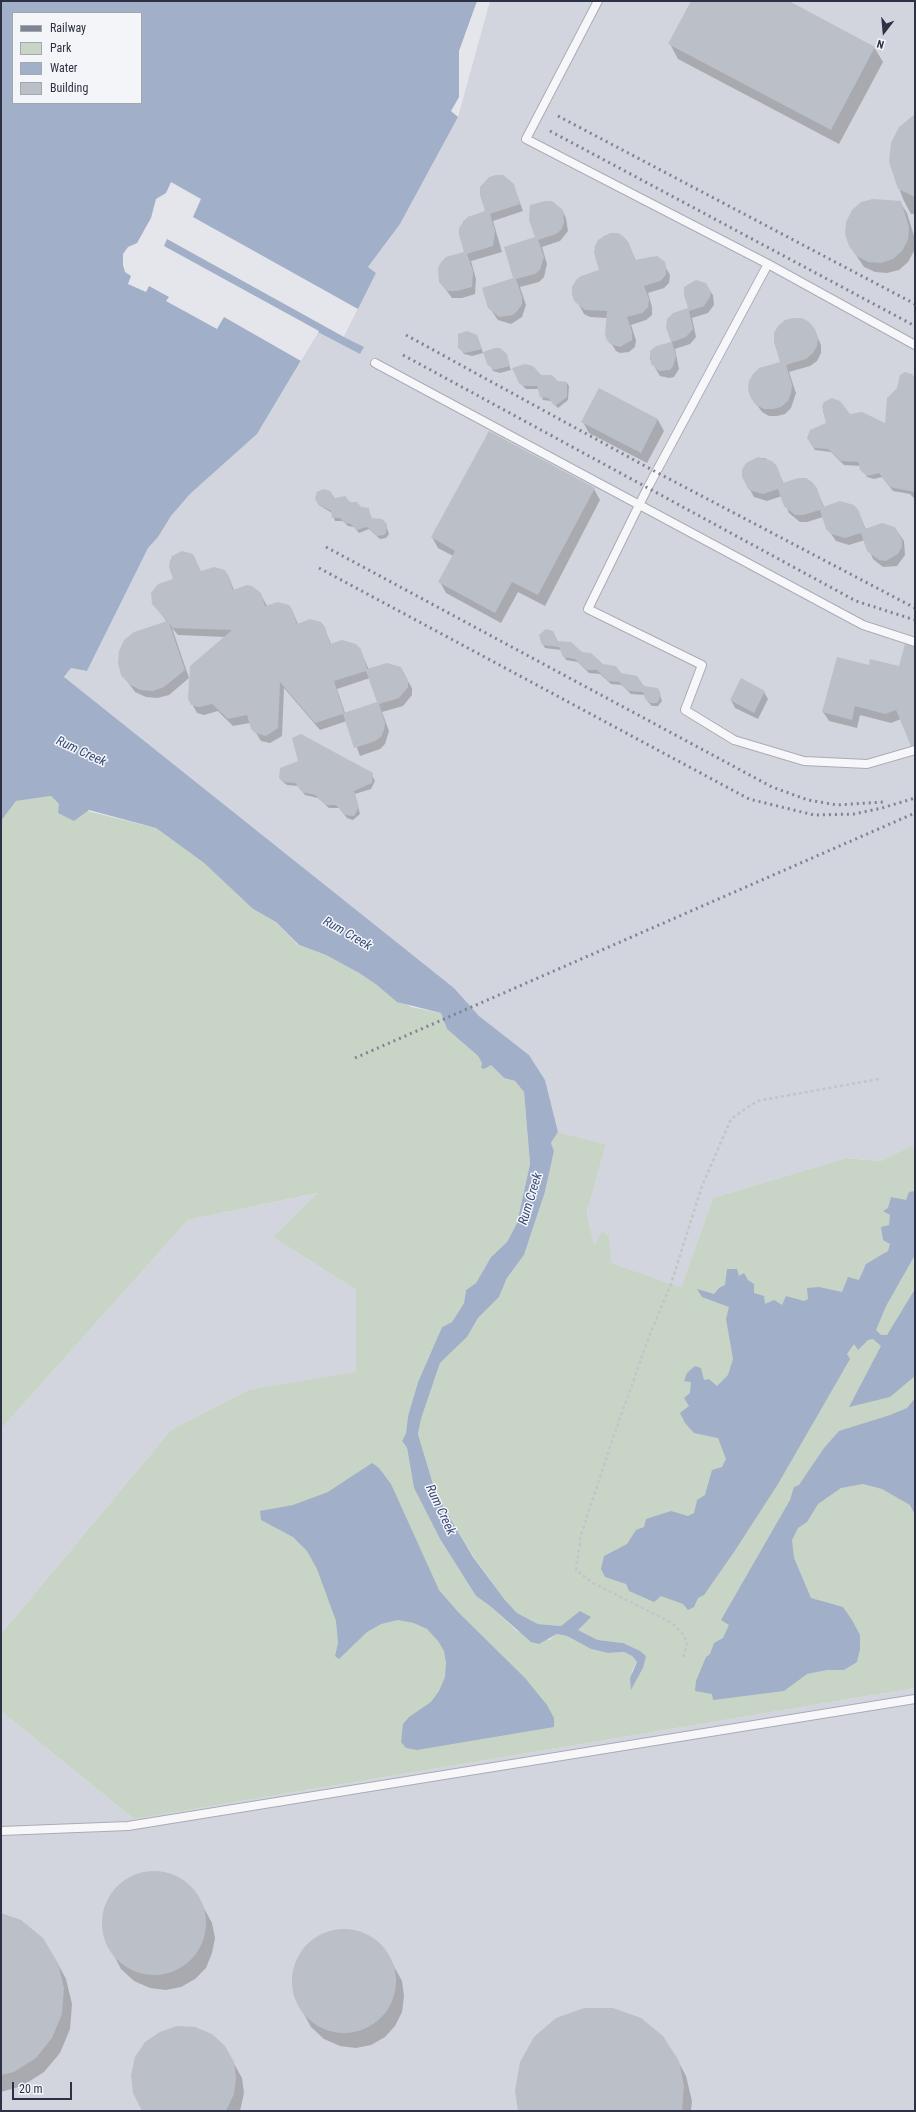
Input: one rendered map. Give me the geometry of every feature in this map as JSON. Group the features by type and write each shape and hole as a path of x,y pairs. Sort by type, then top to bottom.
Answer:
{"lane":[{"path":"598,1 526,139 768,264 915,345"},
{"path":"768,264 640,505 588,609 702,665 684,710 734,740 804,761 867,764 915,750"},
{"path":"375,363 862,625 915,642"},
{"path":"1,1831 128,1826 915,1699"}],"path":[{"path":"683,1657 687,1645 684,1635 672,1623 592,1583 576,1570 581,1535 612,1441 650,1334 671,1284 702,1186 731,1119 757,1101 879,1079"}],"shaded area":[{"path":"490,1 915,1 915,1144 881,1161 846,1158 713,1198 681,1289 612,1263 609,1236 594,1247 587,1212 606,1144 558,1132 545,1080 529,1055 479,1016 454,988 64,678 71,668 87,671 148,547 158,537 171,516 190,494 257,434 319,331 360,354 363,347 344,337 376,273 368,267 400,224 458,117"},
{"path":"319,1193 273,1237 356,1290 356,1373 248,1390 171,1430 1,1634 1,1429 188,1220"},
{"path":"915,1688 915,2111 1,2111 1,1711 134,1819"}],"green space":[{"path":"51,796 59,804 156,828 204,863 253,909 276,922 298,945 326,955 359,973 411,1007 441,1013 447,1029 478,1056 482,1063 491,1065 504,1078 515,1081 524,1092 530,1164 517,1223 507,1242 491,1257 476,1283 466,1290 464,1303 452,1322 442,1327 418,1382 408,1416 406,1433 402,1441 407,1448 414,1488 440,1539 476,1596 490,1606 517,1631 549,1640 557,1634 567,1636 591,1649 608,1653 624,1652 632,1656 637,1662 632,1671 631,1689 643,1668 623,1643 598,1640 578,1630 561,1626 538,1624 517,1613 505,1600 473,1556 436,1494 418,1434 421,1419 440,1363 467,1337 478,1318 499,1297 507,1278 524,1255 545,1192 554,1151 551,1143 558,1132 606,1144 587,1212 594,1246 602,1232 609,1236 612,1263 681,1288 713,1198 846,1158 881,1161 915,1144 915,1688 134,1819 1,1711 1,1634 171,1430 248,1390 356,1372 356,1290 273,1237 318,1193 188,1220 1,1429 1,821 16,801"}],"water":[{"name":"Rum Creek","path":"1,1 477,1 459,51 459,97 451,111 458,117 400,224 368,267 376,273 344,337 364,347 360,354 318,332 257,434 190,494 171,516 158,537 148,548 87,671 71,668 64,677 454,988 479,1016 529,1055 545,1080 558,1132 551,1143 554,1151 545,1192 524,1255 507,1278 499,1297 478,1318 467,1337 440,1363 421,1419 418,1434 436,1494 473,1557 505,1600 517,1613 538,1624 561,1626 580,1611 591,1617 578,1630 598,1640 623,1643 640,1651 646,1656 643,1668 631,1690 630,1678 637,1662 632,1656 624,1652 608,1653 591,1649 567,1636 557,1634 539,1644 531,1642 490,1606 476,1596 440,1539 414,1488 407,1448 402,1441 406,1433 408,1416 418,1382 442,1327 452,1322 464,1303 466,1290 476,1283 491,1257 507,1242 517,1223 530,1164 524,1092 515,1081 504,1078 491,1065 484,1069 481,1068 482,1063 478,1056 447,1029 441,1013 397,1002 377,985 359,973 326,955 299,945 276,922 253,909 204,863 156,828 89,810 74,821 58,813 59,804 51,796 16,801 1,821"},
{"path":"915,1191 915,1255 886,1306 876,1330 881,1335 887,1335 915,1289 915,1376 890,1397 849,1407 881,1346 873,1339 868,1340 858,1350 854,1344 847,1354 850,1359 778,1484 734,1552 704,1595 698,1598 694,1607 688,1610 683,1604 661,1596 654,1602 629,1591 626,1584 605,1577 601,1569 604,1556 627,1544 636,1530 644,1527 646,1519 671,1511 688,1516 694,1513 697,1500 705,1495 712,1470 722,1467 726,1459 718,1438 694,1433 685,1423 680,1413 689,1406 684,1398 690,1393 691,1382 684,1381 687,1373 695,1366 701,1368 704,1380 709,1379 717,1386 728,1375 733,1359 726,1319 729,1307 702,1297 697,1289 714,1294 719,1288 725,1285 727,1269 737,1269 739,1276 744,1273 748,1280 754,1284 754,1293 764,1296 765,1304 774,1300 782,1305 786,1296 804,1301 808,1299 807,1288 819,1287 842,1292 848,1277 859,1280 866,1264 888,1251 890,1244 883,1240 881,1227 889,1225 890,1215 883,1211 888,1208 891,1197 906,1200 909,1192"},
{"path":"915,1398 915,1515 910,1505 882,1489 863,1484 841,1488 818,1504 807,1522 798,1528 792,1540 794,1558 811,1598 843,1607 860,1635 860,1649 857,1662 844,1670 827,1670 807,1674 784,1691 713,1700 712,1694 695,1691 696,1681 706,1657 710,1654 714,1643 723,1638 729,1625 721,1620 790,1500 794,1487 799,1485 824,1448 839,1431 907,1408"},
{"path":"372,1463 379,1468 391,1484 439,1590 458,1612 525,1678 547,1705 554,1718 554,1727 417,1750 406,1748 401,1742 403,1724 409,1717 431,1702 439,1691 445,1677 446,1663 444,1651 438,1641 427,1629 414,1623 398,1620 381,1624 367,1632 339,1659 335,1656 338,1643 336,1621 317,1569 307,1551 293,1537 261,1520 260,1511 293,1505 328,1492"}],"pier":[{"path":"171,182 201,199 193,217 358,309 344,337 167,239 164,246 319,331 301,361 224,317 217,329 166,301 169,297 149,286 146,292 128,284 131,276 125,272 123,265 123,254 128,247 137,243 151,218 156,199 166,193"}],"building":[{"path":"691,1 789,1 875,47 831,130 668,44"},
{"path":"915,114 915,197 898,189 889,162 891,143 899,127"},
{"path":"503,175 514,184 520,204 490,214 495,231 493,246 467,254 473,271 472,287 457,291 447,291 439,282 438,268 446,257 464,252 459,235 459,228 468,217 485,211 480,195 480,187 489,177"},
{"path":"873,199 901,201 909,227 908,240 902,251 893,259 881,263 868,262 857,256 849,246 845,234 846,222 852,210 861,202"},
{"path":"545,201 552,201 563,210 564,223 561,230 556,234 538,240 544,257 540,270 535,274 516,279 522,297 522,304 513,315 499,317 488,308 482,288 513,278 504,247 535,237 529,220 530,205"},
{"path":"610,233 618,233 624,237 629,243 635,260 657,256 665,262 666,267 666,275 660,281 644,286 649,299 648,307 642,313 627,317 632,332 632,340 620,347 610,344 605,335 607,311 585,310 574,301 572,294 572,287 576,280 581,276 599,270 594,253 595,246 598,240"},
{"path":"696,280 706,283 711,292 710,297 704,306 689,311 693,329 686,337 672,342 676,356 673,366 670,370 659,371 651,364 650,351 656,346 671,342 666,327 667,319 673,313 688,308 684,295 684,287"},
{"path":"802,318 809,322 815,329 818,337 817,346 813,353 806,359 786,365 792,385 788,401 781,407 764,409 756,405 751,398 748,390 749,381 759,368 780,362 774,342 774,333 778,326 785,320"},
{"path":"467,331 477,335 482,349 465,353 458,348 458,334"},
{"path":"500,348 507,354 510,366 494,370 487,364 483,352"},
{"path":"525,364 533,366 541,375 552,375 558,381 567,382 567,397 555,406 548,398 540,397 537,386 523,386 519,383 512,368"},
{"path":"905,372 912,374 915,379 915,492 890,487 879,473 867,476 860,470 858,462 841,461 828,449 815,448 812,446 807,438 810,430 826,423 822,406 824,402 832,398 840,401 850,414 862,412 885,423 887,398 897,388 900,375"},
{"path":"599,388 658,419 641,453 581,422"},
{"path":"489,431 595,488 538,595 512,582 495,613 438,582 455,551 431,537"},
{"path":"758,457 772,461 777,466 783,483 798,478 806,478 812,482 817,488 823,507 840,501 854,505 859,511 865,529 882,523 895,527 902,540 902,547 898,554 886,561 879,560 867,551 861,533 845,538 831,534 826,529 820,510 803,515 795,515 784,506 778,489 763,494 749,490 742,477 742,470 746,463"},
{"path":"323,489 330,491 335,498 345,496 350,502 357,502 361,507 369,508 371,518 382,519 387,524 386,533 384,535 377,536 367,527 356,530 351,524 345,523 340,518 332,518 331,511 318,504 315,499 317,492"},
{"path":"182,551 193,554 201,571 214,567 225,570 233,590 247,585 252,586 261,593 265,606 278,602 289,605 292,609 297,624 310,619 321,622 325,627 330,644 342,640 356,644 361,649 367,669 387,663 401,667 408,680 408,687 399,698 379,704 385,723 381,737 375,741 354,748 343,714 315,723 280,682 278,728 266,736 255,733 251,729 247,715 228,719 212,704 199,707 191,705 188,699 190,666 232,630 173,628 169,623 185,670 164,687 153,691 140,690 129,684 121,675 118,663 119,651 124,640 134,632 167,621 152,604 151,593 158,584 173,579 169,567 172,556","holes":["366,671 377,702 344,713 334,681"]},
{"path":"546,629 553,631 557,641 571,642 582,652 591,653 603,664 616,666 621,673 637,676 644,686 658,688 661,694 659,700 657,703 650,703 645,699 643,692 629,691 619,682 608,681 597,670 587,670 575,659 563,657 559,647 542,645 539,635"},
{"path":"905,644 915,647 915,745 911,746 896,710 885,714 855,706 852,720 822,712 837,657 869,665 870,659 899,666"},
{"path":"741,678 765,691 754,713 730,700"},
{"path":"301,734 373,773 372,783 354,791 359,807 354,816 345,815 336,805 326,805 315,795 302,792 295,783 284,782 279,778 280,768 298,761 292,738"},
{"path":"154,1871 174,1875 191,1886 202,1903 206,1923 202,1943 191,1960 174,1971 154,1975 134,1971 117,1960 106,1943 102,1923 106,1903 117,1886 134,1875"},
{"path":"1,1913 21,1920 43,1938 58,1963 64,1988 62,2014 52,2038 36,2058 14,2072 1,2075"},
{"path":"344,1929 364,1933 381,1944 392,1961 396,1981 392,2001 381,2018 364,2029 344,2033 324,2029 307,2018 296,2001 292,1981 296,1961 307,1944 324,1933"},
{"path":"584,2008 613,2008 641,2018 663,2036 679,2061 684,2086 682,2111 518,2111 515,2091 520,2062 534,2037 556,2018"},
{"path":"177,2026 195,2027 212,2034 225,2046 234,2062 236,2078 234,2094 226,2111 142,2111 133,2093 131,2075 135,2057 145,2042 160,2032"}],"railway":[{"path":"558,116 915,304"},
{"path":"550,131 915,326"},
{"path":"406,335 656,472 915,608"},
{"path":"403,355 856,601 915,620"},
{"path":"326,547 772,787 808,800 837,805 884,802"},
{"path":"319,568 749,799 814,815 854,814 882,808 915,798"},
{"path":"355,1058 915,813"}]}
